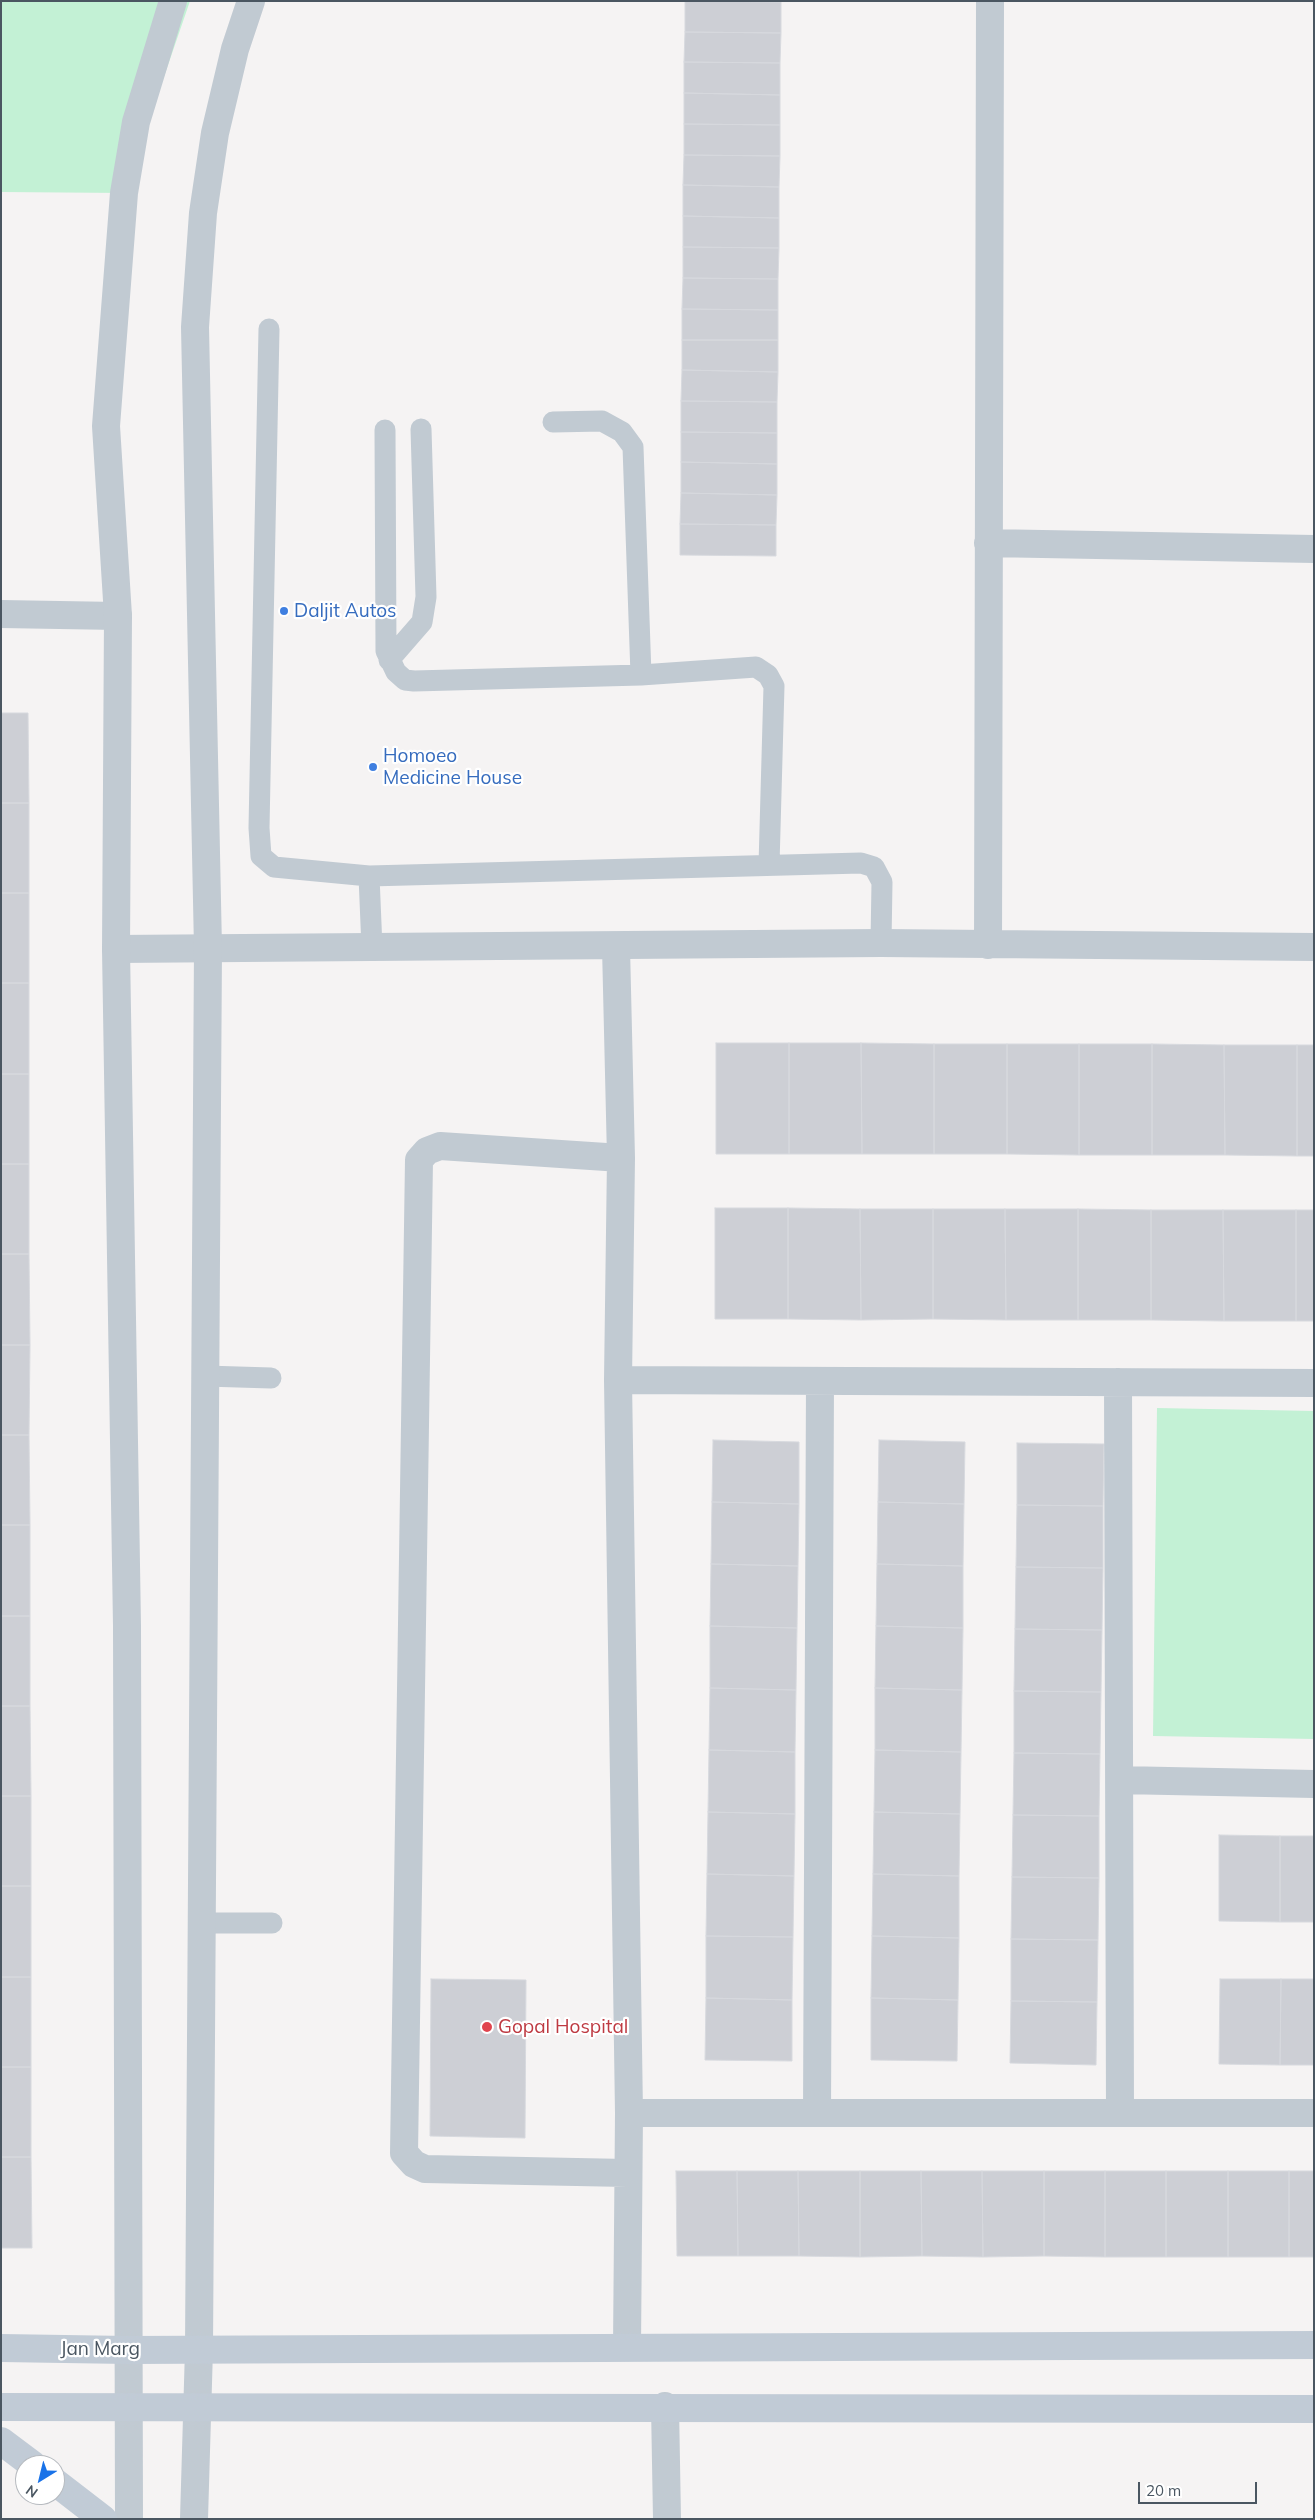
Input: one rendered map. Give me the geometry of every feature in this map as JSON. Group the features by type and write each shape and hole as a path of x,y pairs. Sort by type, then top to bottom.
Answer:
{"main road":[{"name":"Jan Marg","path":"1,2348 128,2350 1314,2345"},
{"path":"1,2407 665,2406 1314,2409"},
{"path":"1,2441 19,2455"},
{"path":"65,2490 103,2519"}],"street":[{"path":"129,2519 127,1626 116,949 118,616 106,426 124,193 136,122 172,1"},
{"path":"194,2519 199,2349 208,948 195,327 203,213 215,133 235,49 251,1"},
{"path":"988,945 990,1"},
{"path":"988,543 1314,549"},
{"path":"1,614 118,616"},
{"path":"116,949 616,947 881,943 1314,947"},
{"path":"616,947 621,1158 618,1380 629,2112 627,2347"},
{"path":"621,1158 440,1146 427,1151 419,1160 404,2153 414,2164 425,2169 627,2173"},
{"path":"618,1380 1314,1383"},
{"path":"817,2113 820,1381"},
{"path":"1118,1382 1120,2113"},
{"path":"1120,1780 1314,1784"},
{"path":"629,2112 1314,2113"},
{"path":"665,2406 667,2519"}],"lane":[{"path":"269,329 259,818 261,856 274,867 369,876 861,863 874,867 882,882 881,943"},
{"path":"553,422 602,421 622,432 633,447 641,675"},
{"path":"389,660 422,622 426,597 421,429"},
{"path":"386,430 386,651 389,660 405,680 641,675 756,667 768,675 774,686 769,865"},
{"path":"369,876 372,948"},
{"path":"205,1376 270,1378"},
{"path":"202,1923 272,1923"}],"green space":[{"path":"1,1 190,1 124,193 1,192"},
{"path":"1157,1408 1314,1411 1314,1739 1153,1736"}],"building":[{"path":"685,1 781,2 781,33 685,32"},
{"path":"685,32 781,33 780,63 684,62"},
{"path":"684,62 780,63 780,95 684,93"},
{"path":"684,93 780,95 780,125 684,124"},
{"path":"684,124 780,125 780,156 684,155"},
{"path":"684,155 780,156 779,187 683,185"},
{"path":"683,185 779,187 779,218 683,216"},
{"path":"683,216 779,218 779,248 683,247"},
{"path":"683,247 779,248 778,279 683,278"},
{"path":"683,278 778,279 778,310 682,309"},
{"path":"682,309 778,310 778,340 682,340"},
{"path":"682,340 778,340 778,372 682,370"},
{"path":"682,370 778,372 777,402 681,401"},
{"path":"681,401 777,402 777,433 681,432"},
{"path":"681,432 777,433 777,464 681,462"},
{"path":"681,462 777,464 777,495 681,493"},
{"path":"681,493 777,495 776,525 680,524"},
{"path":"680,524 776,525 776,556 680,555"},
{"path":"1,713 28,713 29,803 1,803"},
{"path":"1,803 29,803 29,893 1,893"},
{"path":"1,893 29,893 29,983 1,983"},
{"path":"1,983 29,983 29,1074 1,1074"},
{"path":"716,1043 789,1043 789,1154 716,1154"},
{"path":"789,1043 861,1043 862,1154 789,1154"},
{"path":"861,1043 934,1044 934,1154 862,1154"},
{"path":"934,1044 1007,1044 1007,1154 934,1154"},
{"path":"1007,1044 1079,1044 1079,1155 1007,1154"},
{"path":"1079,1044 1152,1044 1152,1155 1079,1155"},
{"path":"1152,1044 1224,1045 1225,1155 1152,1155"},
{"path":"1224,1045 1297,1045 1297,1156 1225,1155"},
{"path":"1297,1045 1314,1045 1314,1156 1297,1156"},
{"path":"1,1074 29,1074 29,1164 1,1164"},
{"path":"1,1164 29,1164 29,1254 1,1254"},
{"path":"715,1208 788,1208 788,1319 715,1319"},
{"path":"788,1208 860,1209 861,1320 788,1319"},
{"path":"860,1209 933,1209 933,1319 861,1320"},
{"path":"933,1209 1005,1209 1006,1320 933,1319"},
{"path":"1005,1209 1078,1209 1078,1320 1006,1320"},
{"path":"1078,1209 1151,1210 1151,1320 1078,1320"},
{"path":"1151,1210 1223,1210 1224,1321 1151,1320"},
{"path":"1223,1210 1296,1210 1296,1321 1224,1321"},
{"path":"1296,1210 1314,1210 1314,1321 1296,1321"},
{"path":"1,1254 29,1254 30,1345 1,1345"},
{"path":"1,1345 30,1345 29,1435 1,1435"},
{"path":"1,1435 29,1435 30,1525 1,1525"},
{"path":"713,1440 799,1442 799,1504 712,1502"},
{"path":"879,1440 965,1442 964,1504 878,1502"},
{"path":"1017,1443 1104,1444 1103,1506 1017,1505"},
{"path":"712,1502 799,1504 798,1566 711,1564"},
{"path":"878,1502 964,1504 963,1566 877,1564"},
{"path":"1017,1505 1103,1506 1103,1568 1016,1567"},
{"path":"1,1525 30,1525 30,1616 1,1616"},
{"path":"711,1564 798,1566 797,1628 710,1626"},
{"path":"877,1564 963,1566 963,1628 876,1626"},
{"path":"1016,1567 1103,1568 1102,1630 1015,1629"},
{"path":"1,1616 30,1616 30,1706 1,1706"},
{"path":"710,1626 797,1628 796,1690 710,1688"},
{"path":"876,1626 963,1628 962,1690 875,1688"},
{"path":"1015,1629 1102,1630 1101,1692 1014,1691"},
{"path":"710,1688 796,1690 795,1752 709,1750"},
{"path":"875,1688 962,1690 961,1752 875,1750"},
{"path":"1014,1691 1101,1692 1100,1754 1014,1753"},
{"path":"1,1706 30,1706 31,1796 1,1796"},
{"path":"709,1750 795,1752 795,1814 708,1812"},
{"path":"875,1750 961,1752 960,1814 874,1812"},
{"path":"1014,1753 1100,1754 1099,1816 1013,1815"},
{"path":"1,1796 31,1796 31,1886 1,1886"},
{"path":"708,1812 795,1814 794,1876 707,1874"},
{"path":"874,1812 960,1814 959,1876 873,1874"},
{"path":"1013,1815 1099,1816 1099,1878 1012,1877"},
{"path":"1219,1835 1280,1836 1280,1922 1219,1921"},
{"path":"1280,1836 1314,1836 1314,1922 1280,1922"},
{"path":"707,1874 794,1876 793,1937 706,1936"},
{"path":"873,1874 959,1876 959,1938 872,1936"},
{"path":"1012,1877 1099,1878 1098,1940 1011,1939"},
{"path":"1,1886 31,1886 31,1977 1,1977"},
{"path":"706,1936 793,1937 792,2000 706,1998"},
{"path":"872,1936 959,1938 958,2000 871,1998"},
{"path":"1011,1939 1098,1940 1097,2002 1011,2001"},
{"path":"1,1977 31,1977 31,2067 1,2067"},
{"path":"431,1979 526,1980 525,2138 430,2136"},
{"path":"1220,1979 1281,1979 1280,2065 1219,2064"},
{"path":"1281,1979 1314,1979 1314,2065 1280,2065"},
{"path":"706,1998 792,2000 792,2061 705,2060"},
{"path":"871,1998 958,2000 957,2061 871,2060"},
{"path":"1011,2001 1097,2002 1096,2065 1010,2063"},
{"path":"1,2067 31,2067 31,2157 1,2157"},
{"path":"1,2157 31,2157 32,2248 1,2248"},
{"path":"676,2171 737,2171 738,2256 677,2256"},
{"path":"737,2171 798,2171 799,2256 738,2256"},
{"path":"798,2171 860,2171 860,2257 799,2256"},
{"path":"860,2171 921,2171 922,2256 860,2257"},
{"path":"921,2171 982,2171 983,2257 922,2256"},
{"path":"982,2171 1044,2171 1044,2256 983,2257"},
{"path":"1044,2171 1105,2171 1105,2257 1044,2256"},
{"path":"1105,2171 1166,2171 1166,2257 1105,2257"},
{"path":"1166,2171 1228,2171 1228,2257 1166,2257"},
{"path":"1228,2171 1289,2171 1289,2257 1228,2257"},
{"path":"1289,2171 1314,2171 1314,2257 1289,2257"}],"place":[{"name":"Daljit Autos","path":"284,611"},
{"name":"Homoeo Medicine House","path":"373,767"},
{"name":"Gopal Hospital","path":"487,2027"}]}
